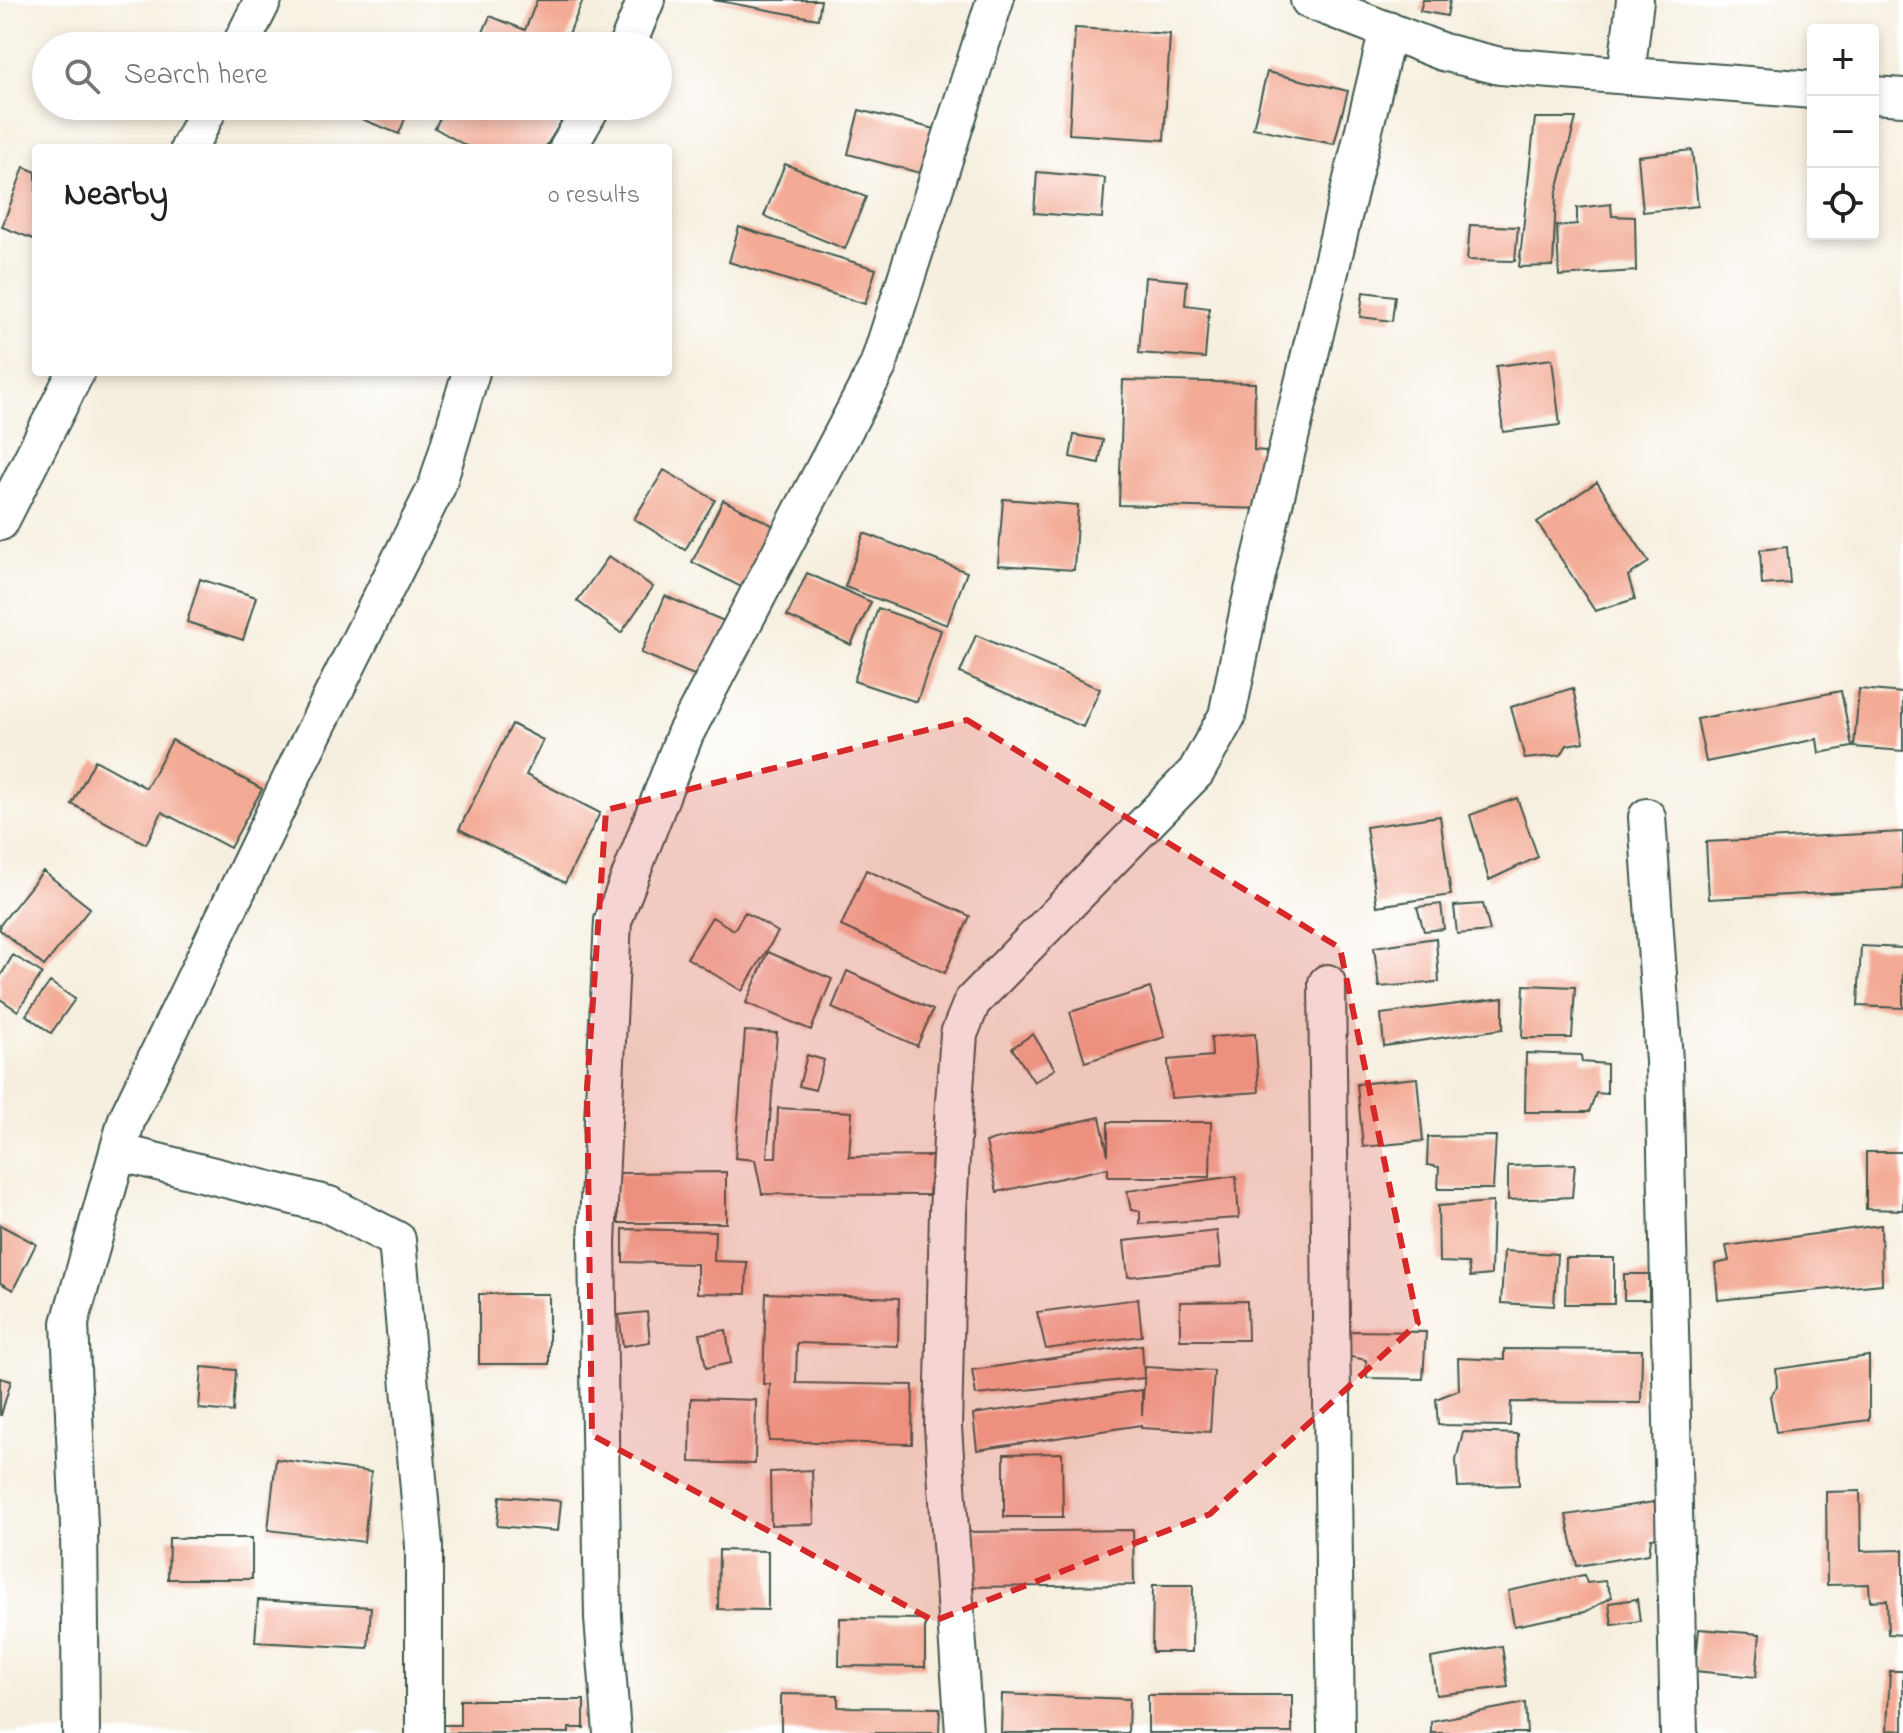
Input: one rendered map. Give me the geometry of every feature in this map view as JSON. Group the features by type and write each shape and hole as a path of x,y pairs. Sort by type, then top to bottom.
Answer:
{"street":[{"path":"247,32 263,0"},
{"path":"633,32 646,0"},
{"path":"612,1733 603,1618 597,1242 613,921 685,734 878,366 995,0"},
{"path":"1309,0 1443,52 1500,66 1807,90"},
{"path":"1626,76 1635,0"},
{"path":"964,1733 943,1427 948,1212 959,1034 972,1002 1196,772 1227,716 1249,608 1388,30"},
{"path":"1879,95 1903,97"},
{"path":"191,144 203,120"},
{"path":"570,144 584,120"},
{"path":"0,522 74,376"},
{"path":"81,1733 79,1526 70,1323 127,1119 437,486 470,376"},
{"path":"1647,817 1664,1061 1679,1733"},
{"path":"1327,983 1336,1733"},
{"path":"118,1152 329,1205 397,1240 424,1546 424,1733"}],"highlighted area":[{"path":"967,720 1340,948 1418,1323 1210,1514 934,1621 592,1435 587,1088 606,810"}],"building":[{"path":"537,0 583,0 570,32 483,32 490,16 525,30"},
{"path":"713,0 821,0 818,19"},
{"path":"1423,0 1450,0 1447,16 1420,11"},
{"path":"1075,28 1170,34 1164,140 1069,134"},
{"path":"1267,72 1348,91 1334,144 1253,128"},
{"path":"859,110 935,129 924,174 848,154"},
{"path":"1535,118 1576,118 1556,195 1553,266 1519,267"},
{"path":"364,120 404,120 399,134"},
{"path":"439,120 562,120 548,144 463,144 435,128"},
{"path":"1692,150 1698,206 1643,212 1638,156"},
{"path":"785,164 866,197 845,249 764,216"},
{"path":"24,167 32,170 32,238 2,227"},
{"path":"1037,172 1105,178 1102,218 1034,213"},
{"path":"1611,204 1612,216 1635,217 1636,271 1559,276 1557,226 1577,224 1577,208"},
{"path":"1470,225 1518,227 1515,261 1467,260"},
{"path":"739,227 876,269 865,304 729,262"},
{"path":"1145,277 1187,281 1185,305 1209,308 1205,358 1139,353"},
{"path":"1363,292 1395,296 1392,321 1360,317"},
{"path":"1552,359 1560,425 1503,432 1496,366"},
{"path":"1123,380 1255,383 1254,450 1266,451 1265,509 1119,505"},
{"path":"1074,435 1103,440 1099,463 1070,457"},
{"path":"664,470 715,500 685,550 634,519"},
{"path":"1597,482 1649,562 1628,576 1635,599 1595,611 1537,522"},
{"path":"1003,499 1078,505 1074,570 998,565"},
{"path":"723,500 780,529 749,591 692,562"},
{"path":"864,533 967,572 947,625 845,587"},
{"path":"1787,547 1790,583 1762,585 1760,550"},
{"path":"609,556 653,587 621,633 577,601"},
{"path":"807,573 871,602 851,645 787,616"},
{"path":"200,579 256,597 243,640 187,622"},
{"path":"665,596 729,623 706,680 641,653"},
{"path":"878,608 941,630 917,702 854,681"},
{"path":"976,635 1100,689 1083,727 960,673"},
{"path":"1573,688 1584,742 1567,745 1561,755 1525,759 1511,707"},
{"path":"1859,689 1903,693 1903,751 1854,747"},
{"path":"1841,691 1852,747 1819,753 1817,739 1706,762 1697,719"},
{"path":"512,724 543,740 526,775 600,813 565,883 459,829"},
{"path":"172,740 262,789 230,848 162,812 146,844 72,804 95,760 146,788"},
{"path":"1517,798 1538,857 1489,880 1470,815"},
{"path":"1440,816 1451,895 1377,906 1366,827"},
{"path":"1903,832 1903,889 1709,899 1706,842"},
{"path":"866,870 970,916 945,973 841,926"},
{"path":"43,871 90,908 44,966 0,930 0,925"},
{"path":"1441,904 1444,929 1424,931 1417,907"},
{"path":"1483,904 1490,931 1457,934 1454,906"},
{"path":"745,912 778,932 742,991 687,958 712,917 734,930"},
{"path":"1436,938 1439,982 1379,987 1374,947"},
{"path":"1861,946 1903,948 1903,1008 1858,1006"},
{"path":"768,952 832,979 811,1030 746,1003"},
{"path":"13,955 42,973 18,1011 0,999 0,977"},
{"path":"847,971 933,1010 917,1046 832,1008"},
{"path":"50,982 75,999 51,1033 26,1015"},
{"path":"1524,985 1575,987 1572,1038 1522,1038"},
{"path":"1150,988 1165,1037 1085,1062 1070,1012"},
{"path":"1503,998 1503,1029 1384,1046 1381,1014"},
{"path":"745,1031 777,1033 767,1157 776,1157 778,1108 852,1112 849,1157 932,1156 929,1195 762,1194 755,1160 735,1158"},
{"path":"1033,1034 1055,1069 1034,1082 1012,1048"},
{"path":"1255,1034 1259,1092 1171,1098 1168,1060 1212,1056 1211,1037"},
{"path":"1526,1053 1581,1055 1582,1062 1607,1064 1607,1094 1596,1093 1589,1112 1525,1112"},
{"path":"807,1055 824,1060 815,1090 799,1086"},
{"path":"1417,1078 1423,1141 1363,1147 1357,1084"},
{"path":"1100,1117 1108,1155 1108,1122 1211,1122 1210,1177 1108,1177 1108,1168 997,1192 986,1142"},
{"path":"1496,1136 1493,1189 1438,1189 1439,1167 1427,1165 1428,1137"},
{"path":"1866,1152 1903,1152 1903,1210 1866,1209"},
{"path":"1575,1164 1572,1197 1508,1200 1508,1166"},
{"path":"726,1172 726,1223 618,1223 618,1173"},
{"path":"1236,1176 1239,1218 1140,1224 1140,1211 1131,1210 1127,1191"},
{"path":"1493,1202 1491,1275 1470,1277 1468,1263 1439,1262 1438,1206"},
{"path":"0,1225 36,1244 13,1290 0,1283"},
{"path":"1881,1225 1882,1284 1718,1300 1715,1264 1729,1261 1726,1246"},
{"path":"623,1229 715,1231 714,1261 747,1262 746,1294 697,1293 697,1264 623,1262"},
{"path":"1217,1231 1221,1267 1128,1277 1124,1241"},
{"path":"1504,1251 1557,1254 1554,1306 1501,1303"},
{"path":"1566,1258 1614,1258 1614,1304 1565,1304"},
{"path":"1624,1274 1649,1274 1649,1300 1624,1300"},
{"path":"766,1293 899,1298 898,1346 797,1343 796,1383 913,1385 912,1444 769,1441 770,1384 763,1384"},
{"path":"479,1294 549,1294 549,1364 479,1364"},
{"path":"1138,1299 1142,1336 1046,1349 1037,1312"},
{"path":"1247,1301 1248,1340 1180,1340 1180,1302"},
{"path":"647,1312 650,1342 623,1346 619,1315"},
{"path":"726,1330 731,1363 706,1368 700,1334"},
{"path":"1350,1331 1426,1332 1423,1379 1367,1378 1366,1360 1347,1356"},
{"path":"1142,1345 1144,1378 976,1395 972,1370"},
{"path":"1504,1349 1642,1350 1641,1403 1511,1402 1510,1426 1438,1425 1436,1399 1459,1390 1458,1358 1504,1360"},
{"path":"1869,1356 1869,1420 1776,1432 1770,1396 1777,1387 1776,1369"},
{"path":"202,1367 236,1370 233,1412 199,1409"},
{"path":"1145,1367 1214,1371 1210,1432 1141,1428 1141,1425 977,1450 973,1414 1142,1390 1142,1415"},
{"path":"0,1378 11,1381 1,1415 0,1415"},
{"path":"691,1398 756,1400 755,1464 690,1462"},
{"path":"1463,1432 1518,1434 1519,1485 1458,1487 1456,1460"},
{"path":"1062,1453 1063,1517 1004,1517 1004,1454"},
{"path":"276,1459 371,1472 364,1542 268,1530"},
{"path":"812,1470 814,1524 771,1525 770,1472"},
{"path":"1860,1491 1861,1551 1903,1550 1903,1635 1888,1634 1887,1600 1870,1601 1869,1584 1827,1585 1826,1492"},
{"path":"500,1496 561,1501 558,1531 497,1526"},
{"path":"1675,1499 1673,1534 1651,1538 1649,1554 1577,1566 1566,1515"},
{"path":"1133,1530 1134,1585 965,1587 965,1532"},
{"path":"169,1538 252,1538 252,1579 168,1579"},
{"path":"719,1550 768,1551 768,1610 718,1609"},
{"path":"1584,1575 1587,1583 1605,1581 1612,1597 1585,1612 1514,1626 1508,1591"},
{"path":"1153,1585 1193,1585 1192,1652 1152,1652"},
{"path":"1637,1599 1640,1621 1612,1625 1609,1603"},
{"path":"258,1600 371,1607 368,1648 255,1642"},
{"path":"840,1618 925,1619 925,1667 839,1666"},
{"path":"1699,1629 1760,1634 1756,1677 1695,1671"},
{"path":"1502,1646 1508,1687 1436,1695 1431,1658"},
{"path":"1890,1671 1903,1671 1903,1731 1887,1730"},
{"path":"781,1694 838,1695 838,1707 940,1708 939,1733 781,1733"},
{"path":"1002,1694 1129,1699 1128,1733 1001,1733"},
{"path":"1148,1695 1292,1695 1292,1733 1148,1733"},
{"path":"460,1700 584,1700 584,1728 569,1728 569,1733 443,1733 443,1725 460,1725"},
{"path":"1525,1703 1527,1733 1431,1733 1431,1721"}]}
